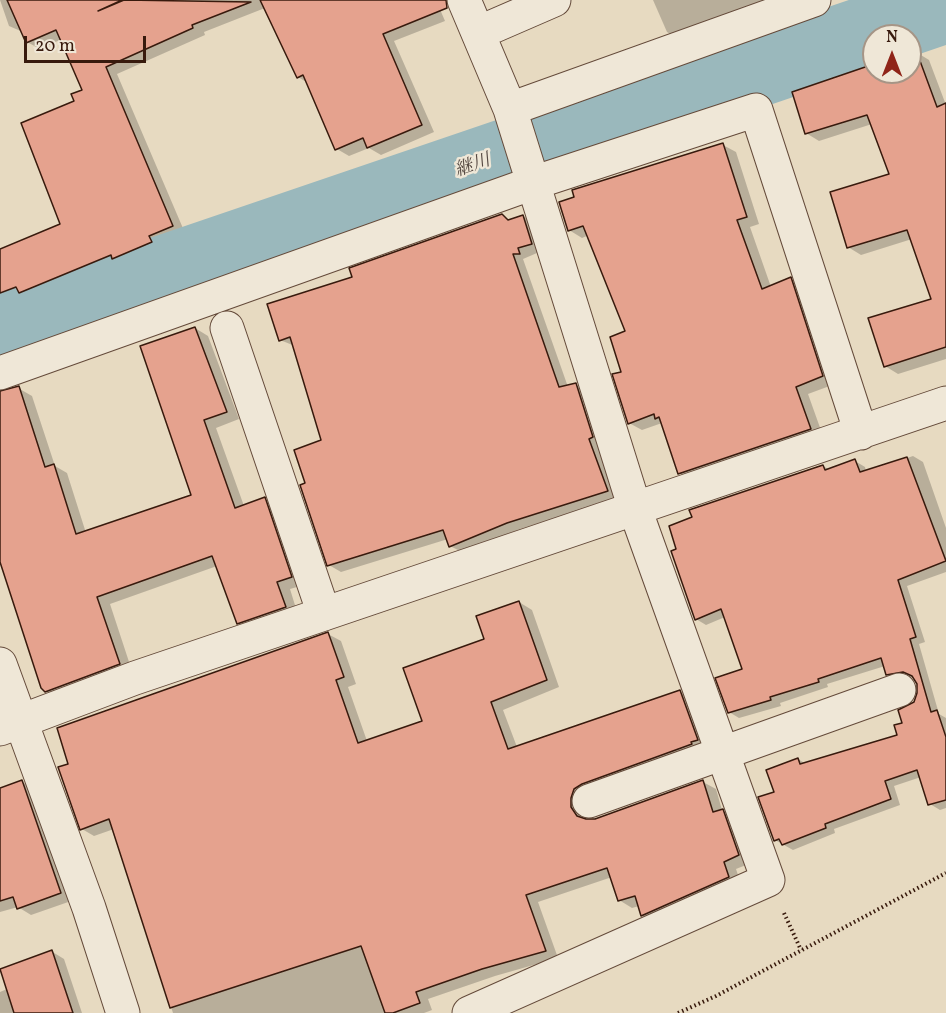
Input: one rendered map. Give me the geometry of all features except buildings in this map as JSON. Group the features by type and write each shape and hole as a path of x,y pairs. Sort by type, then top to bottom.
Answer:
{"street":[{"path":"464,0 510,109 635,509 768,880 469,1013"},
{"path":"478,33 554,0"},
{"path":"510,109 814,0"},
{"path":"0,373 533,183 756,110 861,434"},
{"path":"227,328 324,614"},
{"path":"10,726 135,678 861,434 946,403"},
{"path":"0,664 10,726 89,908 123,1013"},
{"path":"589,801 899,690"}],"path":[{"path":"678,1013 716,996 946,873"}],"waterway":[{"name":"継川","path":"0,328 946,6"}]}
